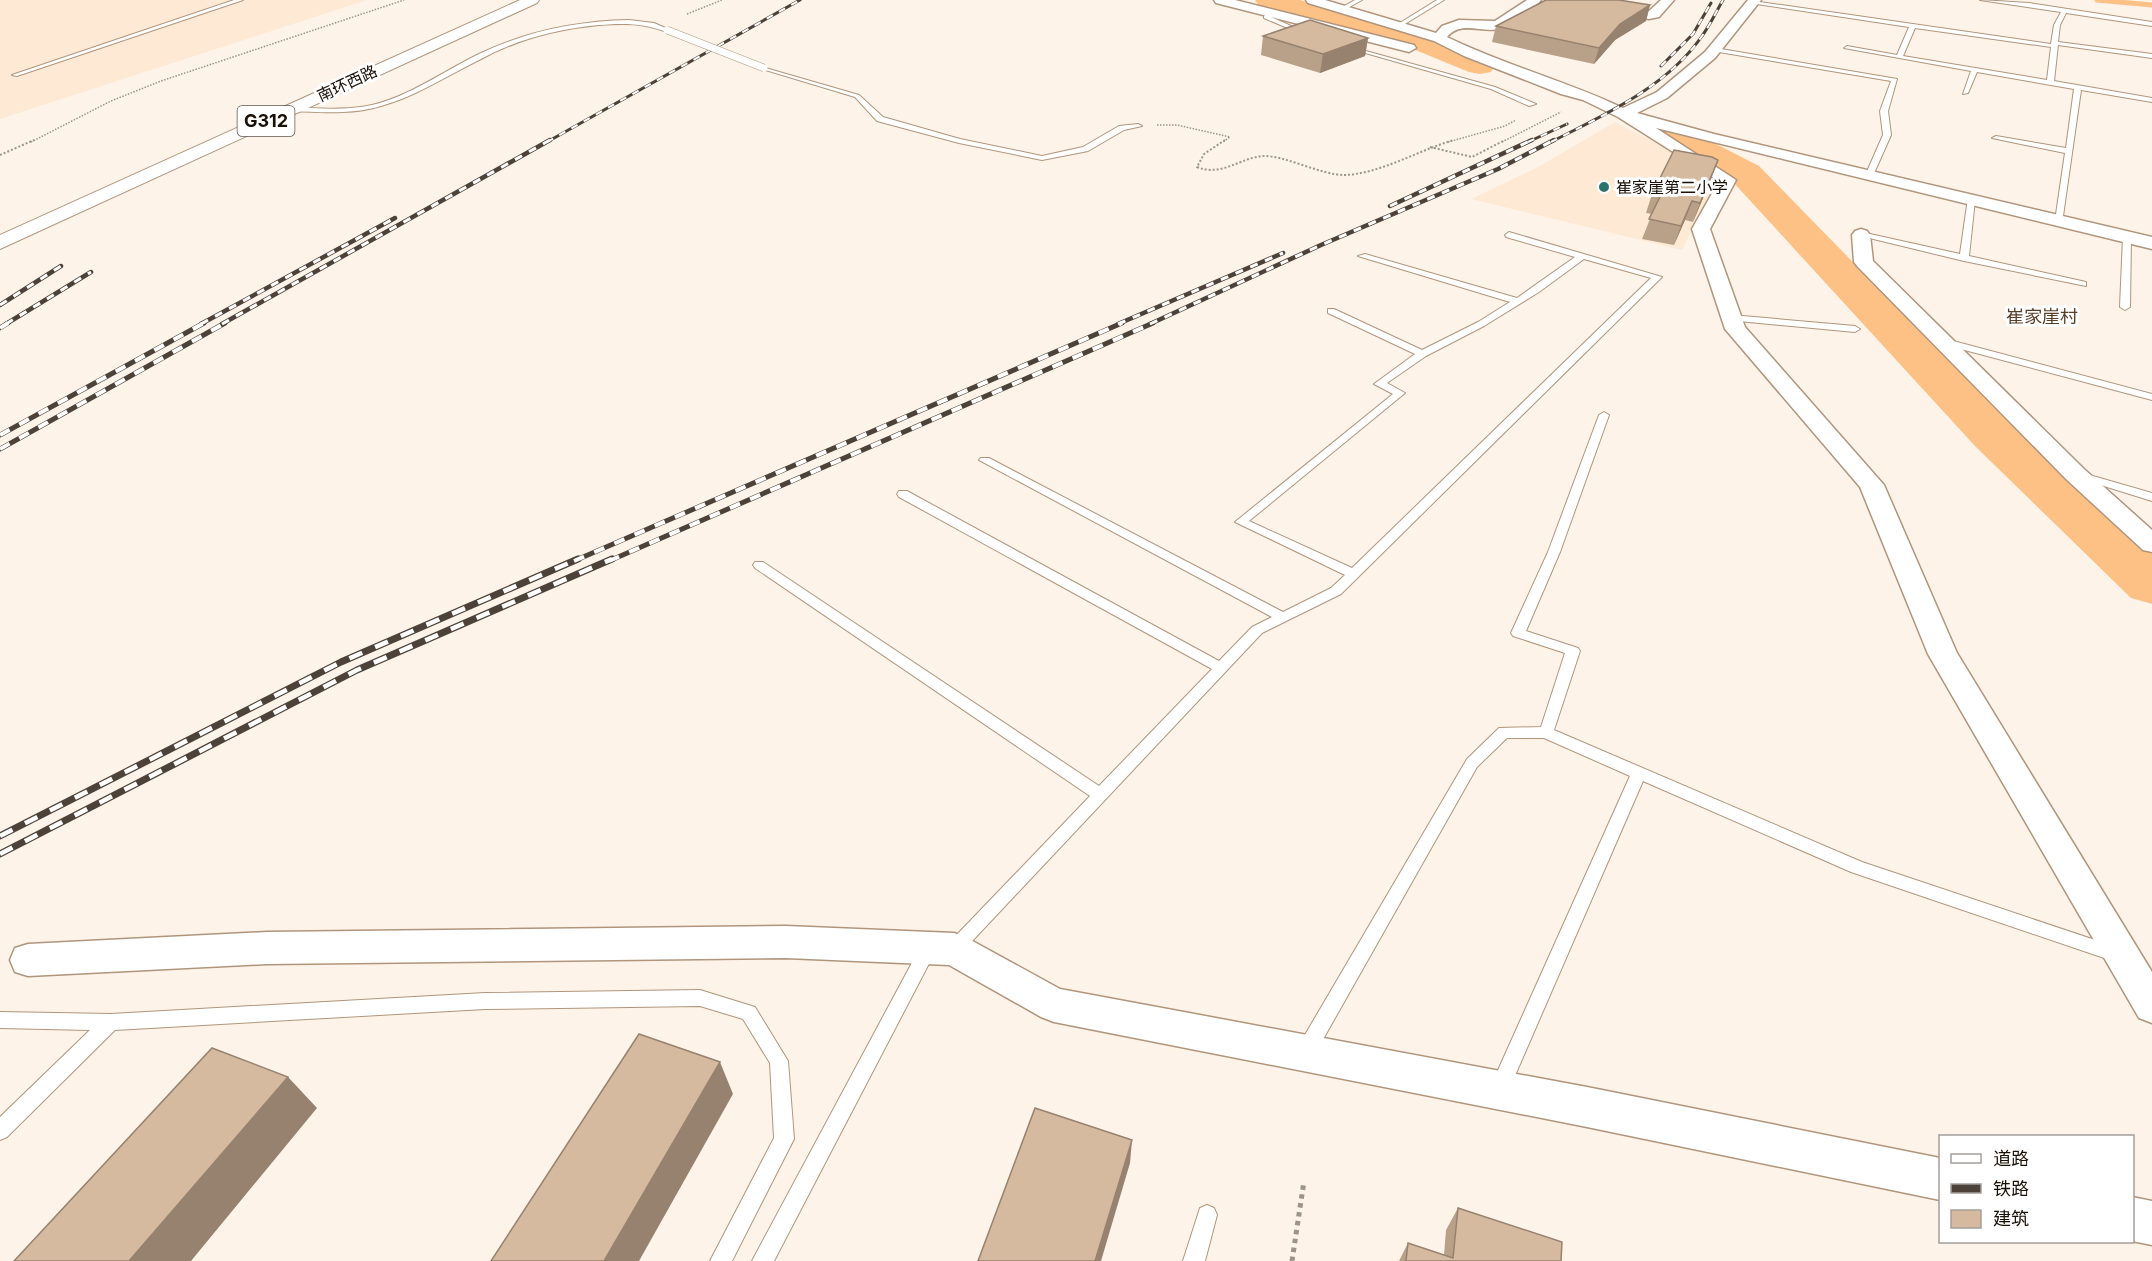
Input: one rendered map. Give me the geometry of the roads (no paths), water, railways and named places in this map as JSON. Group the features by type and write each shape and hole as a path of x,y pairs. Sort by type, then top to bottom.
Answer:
{"highway":[{"name":"南环西路","path":"186,139 501,0"},
{"name":"南环西路","path":"0,243 532,0"}],"street":[{"path":"1220,0 1420,51"},
{"path":"1312,0 1438,38 1469,53 1588,97 1623,114 1728,180 1701,229 1735,329 1872,485 1942,654 2152,1006"},
{"path":"1438,38 1447,29 1459,24 1498,25 1535,0"},
{"path":"1561,0 1649,15 1655,14 1668,0"},
{"path":"1623,114 1662,95 1714,50 1754,2"},
{"path":"1443,57 1513,70"},
{"path":"1623,114 1710,138 2152,243"},
{"path":"1861,235 1864,262 2075,474 2152,544"},
{"path":"28,960 267,948 503,945 786,942 941,949 1054,1005 1499,1090 1939,1179"},
{"path":"2134,1218 2152,1222"}],"lane":[{"path":"15,75 240,0"},
{"path":"1342,9 1359,0"},
{"path":"1398,26 1441,0"},
{"path":"1983,0 2152,24"},
{"path":"1754,2 1819,10 1912,27 2152,56"},
{"path":"2050,82 2057,25 2064,12"},
{"path":"1271,14 1266,17 1315,37"},
{"path":"290,110 380,105 513,42 554,30 634,21 656,24 764,68 857,96 880,119 959,141 1042,158 1085,149 1122,128 1138,126"},
{"path":"1899,57 1912,27"},
{"path":"1337,43 1493,88 1532,104"},
{"path":"1847,48 2152,99"},
{"path":"1714,50 1895,80 1884,111 1887,135 1869,176"},
{"path":"1965,93 1975,70"},
{"path":"2059,221 2078,87"},
{"path":"1996,138 2069,151"},
{"path":"1964,258 1971,200"},
{"path":"763,1261 941,949 1100,795 1257,630 1336,591 1657,277 1509,235"},
{"path":"1861,235 2083,284"},
{"path":"2125,307 2127,237"},
{"path":"1353,574 1241,522 1400,393 1379,384 1422,354 1481,324 1517,302 1582,255"},
{"path":"1362,256 1517,302"},
{"path":"1331,311 1422,354"},
{"path":"1731,318 1855,328"},
{"path":"1942,341 2152,397"},
{"path":"1546,733 1572,651 1518,633 1554,552 1604,414"},
{"path":"985,460 1282,617"},
{"path":"2075,474 2152,497"},
{"path":"903,494 1221,668"},
{"path":"759,565 1100,795"},
{"path":"1305,1053 1472,763 1504,732 1546,733 1857,867 2122,956"},
{"path":"1499,1090 1639,773"},
{"path":"0,1020 111,1022 485,1001 699,998 749,1013 779,1061 784,1139 721,1261"},
{"path":"0,1130 111,1022"},
{"path":"1194,1261 1207,1215"}],"waterway":[{"path":"1269,0 1423,43 1480,65"},
{"path":"2097,0 2152,5"},
{"path":"1667,132 1746,174 1993,435 2152,584"}],"railway":[{"path":"547,142 800,0"},
{"path":"1551,142 1613,110 1653,85 1688,54 1702,36 1723,0"},
{"path":"1661,66 1693,34 1711,3"},
{"path":"1528,142 1567,124"},
{"path":"222,324 550,140"},
{"path":"1390,206 1532,140"},
{"path":"1150,324 1321,245 1498,169 1554,140"},
{"path":"201,324 395,218"},
{"path":"1118,324 1283,253"},
{"path":"0,305 61,266"},
{"path":"6,324 91,272"},
{"path":"0,328 8,323"},
{"path":"0,435 204,323"},
{"path":"0,449 225,323"},
{"path":"574,561 1122,323"},
{"path":"609,561 1153,323"},
{"path":"0,836 341,662 578,559"},
{"path":"0,854 357,670 612,559"}],"place":[{"name":"崔家崖第二小学","path":"1604,187"}],"district":[{"name":"崔家崖村","path":"2042,317"}]}
